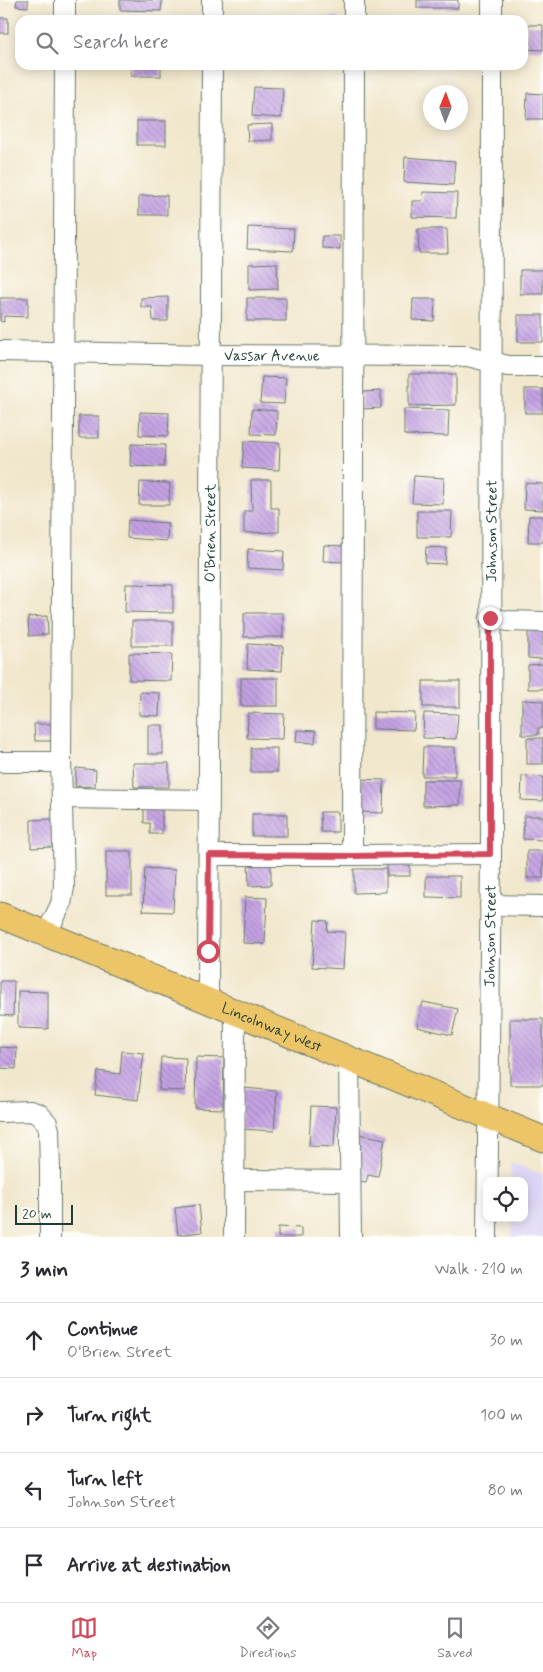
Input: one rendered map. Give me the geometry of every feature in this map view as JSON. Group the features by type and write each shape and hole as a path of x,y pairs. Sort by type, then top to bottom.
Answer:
{"main road":[{"name":"Lincolnway West","path":"0,915 235,1010 543,1139"}],"street":[{"path":"65,0 65,15"},
{"path":"212,0 212,15"},
{"path":"354,0 354,15"},
{"path":"492,0 492,15"},
{"path":"46,935 61,904 64,887 61,762 65,70"},
{"name":"O'Brien Street","path":"208,1000 212,70"},
{"path":"352,856 354,70"},
{"name":"Johnson Street","path":"487,1237 490,906 492,70"},
{"name":"Vassar Avenue","path":"0,350 211,355 468,356 508,366 543,366"},
{"path":"490,618 508,621 543,622"},
{"path":"0,762 61,762"},
{"path":"63,798 209,800"},
{"path":"209,855 352,856 490,854"},
{"path":"490,906 543,906"},
{"path":"234,1237 235,1010"},
{"path":"349,1058 351,1237"},
{"path":"0,1112 30,1111 39,1114 47,1123 49,1140 50,1237"},
{"path":"234,1180 350,1181"}],"shaded area":[{"path":"511,1162 543,1175 543,1237 512,1237 512,1222 528,1222 528,1177 511,1177"}],"building":[{"path":"17,0 28,0 28,7 16,6"},
{"path":"120,0 162,0 161,11 120,10"},
{"path":"417,0 458,0 458,8 417,8"},
{"path":"0,18 8,18 8,33 0,33"},
{"path":"528,25 543,25 543,50 528,49"},
{"path":"131,70 161,70 161,76 131,76"},
{"path":"254,87 283,88 281,118 252,116"},
{"path":"527,93 543,94 543,119 526,119"},
{"path":"137,121 166,121 166,145 137,145"},
{"path":"272,124 272,140 248,141 247,125"},
{"path":"405,157 455,161 453,185 404,182"},
{"path":"423,192 457,193 456,218 412,217 412,201 422,201"},
{"path":"167,195 167,215 139,215 139,196"},
{"path":"248,227 294,229 293,251 247,249"},
{"path":"418,229 447,229 448,253 419,253"},
{"path":"322,236 340,236 340,249 322,248"},
{"path":"277,263 278,289 249,290 249,264"},
{"path":"520,270 543,270 543,294 520,294"},
{"path":"168,297 168,321 153,321 152,307 141,307 141,298"},
{"path":"0,298 28,298 28,317 4,316 4,322 0,321"},
{"path":"247,298 286,298 286,321 247,321"},
{"path":"413,299 435,299 434,321 412,320"},
{"path":"518,315 543,315 543,342 518,342"},
{"path":"409,374 456,374 456,405 409,406"},
{"path":"262,377 286,378 284,404 260,403"},
{"path":"525,389 543,389 543,413 525,413"},
{"path":"381,391 381,408 362,409 362,392"},
{"path":"252,409 277,411 276,435 251,434"},
{"path":"404,409 449,410 448,436 404,435"},
{"path":"140,412 169,413 168,436 139,435"},
{"path":"79,416 99,416 99,438 79,438"},
{"path":"244,441 280,443 279,470 242,468"},
{"path":"131,444 165,445 164,467 130,466"},
{"path":"414,476 444,478 443,504 412,503"},
{"path":"251,480 271,480 271,508 279,508 279,532 244,533 244,511 252,511"},
{"path":"140,482 170,483 169,505 139,505"},
{"path":"525,483 543,484 543,510 524,509"},
{"path":"417,511 452,511 451,537 417,537"},
{"path":"529,516 543,516 543,542 528,542"},
{"path":"128,520 168,523 167,541 127,538"},
{"path":"324,545 344,546 343,562 323,561"},
{"path":"426,547 446,548 445,564 425,563"},
{"path":"248,549 284,551 283,570 247,568"},
{"path":"126,584 173,585 173,613 125,612"},
{"path":"244,613 283,613 283,637 244,637"},
{"path":"47,616 48,634 29,636 28,617"},
{"path":"132,621 173,621 173,646 132,646"},
{"path":"528,625 543,625 543,659 528,658"},
{"path":"248,644 283,646 282,671 247,669"},
{"path":"129,653 172,654 171,681 129,680"},
{"path":"543,664 543,689 528,689 528,665"},
{"path":"241,678 278,678 278,706 241,706"},
{"path":"423,681 460,681 460,707 423,707"},
{"path":"140,692 160,693 159,716 139,715"},
{"path":"522,700 543,701 543,728 538,728 538,735 522,735"},
{"path":"373,712 415,713 414,730 373,729"},
{"path":"248,713 284,714 283,739 247,738"},
{"path":"424,713 458,714 456,739 423,738"},
{"path":"34,724 54,724 54,741 35,741"},
{"path":"148,725 163,725 163,754 148,754"},
{"path":"297,730 316,731 315,743 296,742"},
{"path":"527,738 543,738 543,764 527,764"},
{"path":"423,747 455,747 455,776 422,776"},
{"path":"251,748 277,748 277,772 251,772"},
{"path":"133,763 169,763 169,787 134,787"},
{"path":"76,768 96,770 95,787 75,786"},
{"path":"522,776 543,777 543,801 521,800"},
{"path":"361,779 384,780 383,813 360,812"},
{"path":"423,780 460,780 460,805 423,806"},
{"path":"144,806 162,806 162,834 150,834 150,823 144,823"},
{"path":"320,812 338,812 338,832 321,832"},
{"path":"252,814 287,814 287,836 252,836"},
{"path":"524,816 543,816 543,840 523,839"},
{"path":"52,819 53,847 31,848 31,820"},
{"path":"106,851 132,851 132,895 106,895"},
{"path":"527,851 543,851 543,878 527,878"},
{"path":"248,860 271,860 271,885 249,886"},
{"path":"387,861 410,861 410,876 387,876"},
{"path":"145,868 175,870 173,912 143,911"},
{"path":"354,869 386,869 386,892 354,893"},
{"path":"426,876 460,876 460,898 426,897"},
{"path":"245,897 267,898 265,944 243,943"},
{"path":"315,920 328,921 327,931 345,932 343,969 312,967"},
{"path":"0,981 14,981 13,1016 0,1015"},
{"path":"18,991 48,992 48,1029 18,1028"},
{"path":"423,1002 458,1009 452,1035 417,1027"},
{"path":"510,1019 543,1019 543,1085 510,1085"},
{"path":"0,1047 17,1048 16,1069 0,1068"},
{"path":"122,1051 144,1053 138,1100 95,1095 98,1071 120,1074"},
{"path":"161,1057 186,1058 185,1091 159,1090"},
{"path":"196,1057 224,1058 223,1109 195,1108"},
{"path":"244,1088 277,1091 274,1131 241,1129"},
{"path":"311,1106 336,1107 334,1147 309,1146"},
{"path":"359,1134 385,1139 378,1177 368,1175 366,1183 350,1180"},
{"path":"199,1205 202,1232 178,1235 175,1208"},
{"path":"278,1227 301,1228 301,1237 278,1237"}],"route":[{"path":"208,951 209,855 352,856 490,854 490,618"}]}
